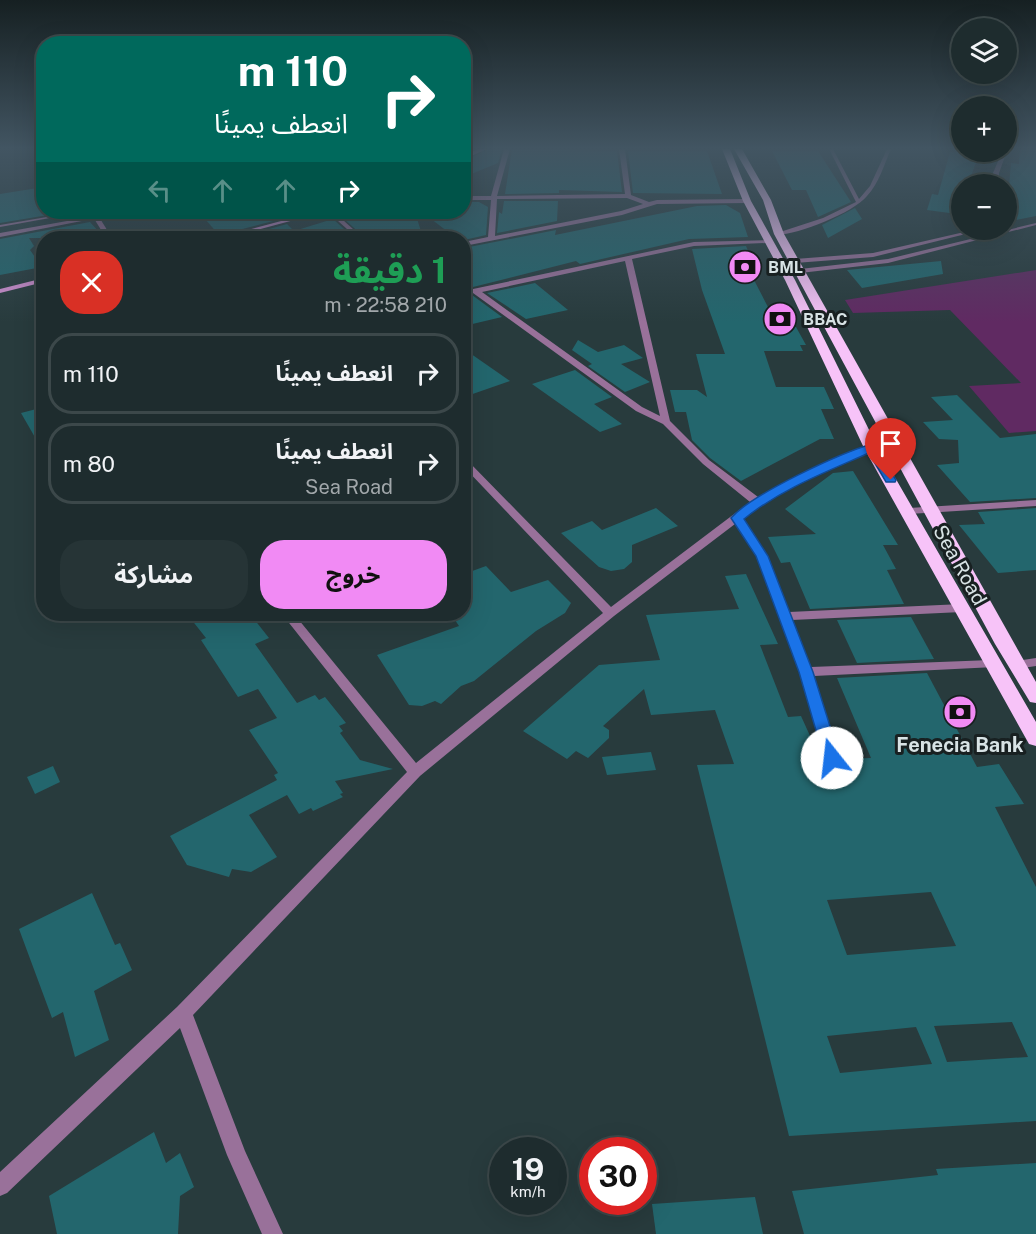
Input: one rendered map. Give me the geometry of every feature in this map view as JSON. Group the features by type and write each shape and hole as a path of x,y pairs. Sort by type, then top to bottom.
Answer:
{"highway":[{"name":"Sea Road","path":"751,207 773,238 797,266 895,447 1036,697"},
{"name":"Sea Road","path":"768,207 773,238 790,280 872,448 909,511 991,664 1036,739"}],"main road":[{"path":"261,231 297,219"},
{"path":"0,291 36,282"}],"street":[{"path":"491,239 493,207"},
{"path":"471,243 622,213 641,207"},
{"path":"339,219 352,231"},
{"path":"797,266 873,255 951,237"},
{"path":"757,502 706,462 666,422 639,409 476,293 480,288 706,242 773,238"},
{"path":"628,258 666,422"},
{"path":"0,1186 183,1013 414,772 610,613 757,502 809,475 872,448"},
{"path":"471,469 610,613"},
{"path":"909,511 1036,503"},
{"path":"737,518 762,556 806,672 832,758"},
{"path":"785,616 962,609"},
{"path":"294,621 414,772"},
{"path":"1016,665 1036,662"},
{"path":"806,672 991,664"},
{"path":"183,1013 237,1155 273,1234"}],"lane":[{"path":"773,238 846,207"},
{"path":"0,226 40,219"},
{"path":"0,235 72,219"},
{"path":"797,266 843,268 905,258 1036,224"}],"shaded area":[{"path":"1036,270 1036,431 1009,433 969,386 1021,383 950,310 853,313 845,300"}],"building":[{"path":"0,207 36,207 36,217 0,223"},
{"path":"471,207 488,207 486,235 471,238 471,231 447,231 431,219 471,219"},
{"path":"503,207 558,207 557,221 497,233 499,212 502,214"},
{"path":"694,207 729,207 740,213 748,237 689,239 580,264 576,261 473,287 472,295 502,317 471,324 471,247 556,230 555,235"},
{"path":"813,207 841,207 818,217"},
{"path":"928,207 951,207 951,213 927,210"},
{"path":"1017,207 1036,207 1036,216 1017,220"},
{"path":"855,208 862,219 828,238 822,225"},
{"path":"205,219 281,219 234,231 216,231"},
{"path":"333,219 346,231 294,231"},
{"path":"344,219 417,219 421,231 357,231"},
{"path":"90,222 98,231 42,231"},
{"path":"287,224 294,231 262,231"},
{"path":"36,232 36,238 29,238 34,246 30,250 36,258 36,268 0,275 0,239"},
{"path":"746,246 756,270 752,270 754,280 769,309 777,309 786,327 796,327 806,345 800,345 803,351 764,351 776,387 824,387 834,409 821,409 834,439 820,439 741,481 710,458 692,440 686,412 675,412 670,390 697,390 707,397 696,354 725,354 702,290 692,249"},
{"path":"941,261 943,274 862,288 847,270"},
{"path":"535,283 568,310 526,319 487,293"},
{"path":"578,340 598,352 624,345 643,358 621,364 650,382 625,392 588,366 592,364 572,350"},
{"path":"471,354 510,381 471,395"},
{"path":"575,370 612,397 594,404 622,424 600,432 532,384"},
{"path":"957,395 1000,438 1036,434 1036,498 970,502 937,465 959,463 958,440 939,439 923,422 953,420 931,397"},
{"path":"36,409 36,439 21,413"},
{"path":"853,471 898,545 883,545 896,569 887,570 904,604 810,609 790,562 781,563 768,537 816,534 785,509 833,473"},
{"path":"656,508 678,526 632,545 632,562 624,569 611,571 599,567 561,533 592,521 602,530"},
{"path":"1036,508 1036,570 998,573 959,525 985,524 978,512"},
{"path":"486,566 511,592 548,580 571,603 565,613 536,631 474,681 461,686 441,704 435,701 422,706 409,705 377,655 459,626 456,621 471,621 471,571"},
{"path":"746,574 778,644 760,645 788,717 801,716 821,760 832,765 837,764 841,759 871,758 837,678 927,673 977,767 999,764 1024,804 995,807 1036,887 1036,1121 789,1136 697,765 734,764 715,710 651,715 644,689 603,726 609,730 609,738 588,758 576,751 567,759 523,731 599,665 660,660 646,615 739,609 725,576","holes":["931,892 956,946 847,955 827,900","1012,1022 1028,1057 947,1062 934,1026","916,1027 932,1064 840,1073 827,1036"]},
{"path":"911,617 934,659 857,663 837,620"},
{"path":"193,621 256,621 269,638 255,644 297,703 315,695 319,700 325,697 346,723 339,726 343,731 340,733 360,760 393,769 335,781 343,797 313,811 311,808 299,814 287,795 249,815 277,857 251,872 232,869 229,877 187,865 170,836 277,780 274,775 278,773 249,730 277,718 258,689 238,697 201,640 206,638"},
{"path":"651,752 656,770 607,775 602,757"},
{"path":"53,766 60,782 35,794 27,777"},
{"path":"92,893 115,945 120,943 132,970 94,991 109,1040 75,1057 63,1012 52,1018 19,929"},
{"path":"154,1132 166,1163 180,1153 194,1187 180,1196 178,1234 57,1234 49,1196"},
{"path":"1036,1163 1036,1234 804,1234 792,1191 938,1175 936,1169"},
{"path":"755,1197 763,1234 656,1234 653,1215 657,1215 657,1204"}],"place":[{"name":"BML","path":"745,267"},
{"name":"BBAC","path":"780,319"},
{"name":"Fenecia Bank","path":"960,712"}],"route":[{"path":"832,758 806,672 762,556 737,518 757,502 799,480 839,460 872,448 891,480"}]}
